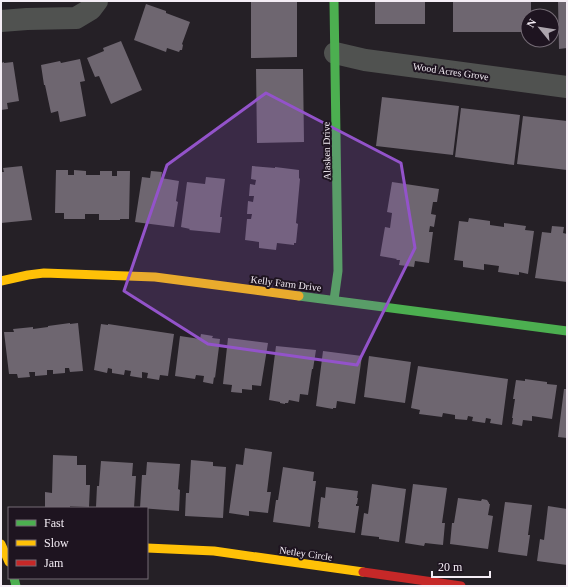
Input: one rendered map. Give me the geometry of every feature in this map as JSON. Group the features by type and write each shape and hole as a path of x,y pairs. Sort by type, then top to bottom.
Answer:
{"street":[{"path":"1,21 76,18 91,9 97,1"},
{"name":"Alasken Drive","path":"334,1 338,271 334,300"},
{"name":"Wood Acres Grove","path":"335,53 365,60 567,87"},
{"name":"Kelly Farm Drive","path":"1,281 44,273 155,277 567,331"},
{"path":"1,544 8,560"},
{"name":"Netley Circle","path":"148,548 214,551 461,586"}],"highlighted area":[{"path":"266,93 401,163 415,248 357,365 208,344 124,291 167,165"}],"building":[{"path":"251,1 297,1 297,57 251,58"},
{"path":"375,1 425,1 425,24 375,24"},
{"path":"453,1 531,1 531,8 520,8 520,32 453,32"},
{"path":"558,1 567,1 567,48 559,49 560,8 558,8"},
{"path":"146,4 190,22 182,44 182,50 179,52 167,48 166,52 134,40"},
{"path":"121,41 142,90 111,104 99,76 95,77 87,58 104,51 103,48"},
{"path":"80,59 85,81 80,82 86,116 60,122 58,111 51,113 41,65"},
{"path":"13,62 19,101 7,103 8,109 1,110 1,63"},
{"path":"256,69 303,69 304,142 257,143"},
{"path":"382,97 459,106 453,155 376,146"},
{"path":"461,108 520,115 514,165 455,157"},
{"path":"523,116 567,121 567,170 517,164"},
{"path":"22,166 32,220 1,223 1,172 4,172 3,168"},
{"path":"252,166 299,170 300,179 296,223 298,224 296,243 294,243 294,245 277,243 276,250 259,248 259,242 245,240 247,219 251,219 252,214 247,214 248,201 253,202 254,196 249,196 250,184 255,185 256,180 251,179"},
{"path":"56,170 68,170 68,175 74,175 74,170 86,171 86,175 100,175 100,171 112,171 112,176 117,176 117,171 130,171 129,219 99,220 99,214 85,214 85,219 64,219 64,213 55,213"},
{"path":"151,171 162,172 161,178 179,181 176,201 178,202 174,227 135,222 142,177 150,178"},
{"path":"206,177 225,179 220,217 222,217 220,233 189,230 190,229 181,227 187,182 205,184"},
{"path":"392,182 439,189 437,202 433,202 431,214 436,215 434,227 430,226 429,232 433,232 429,263 415,261 414,267 399,265 400,260 380,256 385,227 390,228 392,213 387,212"},
{"path":"469,218 490,221 490,225 504,227 504,223 526,226 525,230 534,231 528,274 519,272 519,275 498,272 499,266 484,264 484,270 463,267 463,261 454,260 459,221 468,222"},
{"path":"552,226 564,227 563,233 567,234 567,282 535,278 542,232 551,233"},
{"path":"78,323 83,371 70,372 69,368 65,368 65,373 53,374 53,370 47,370 47,375 35,376 35,372 29,372 30,377 18,378 17,374 9,374 4,332 14,332 13,329 33,327 33,329"},
{"path":"101,324 174,334 168,376 160,375 159,380 147,378 148,373 142,372 142,378 130,376 131,371 125,370 124,375 112,373 112,369 108,368 107,373 94,370"},
{"path":"201,334 220,339 213,384 203,382 204,376 196,375 195,379 175,376 180,336 200,339"},
{"path":"228,338 268,343 261,386 252,385 252,390 242,389 242,393 231,392 232,385 223,384"},
{"path":"276,346 316,350 308,395 300,394 299,402 289,400 288,403 285,404 269,400"},
{"path":"323,351 362,356 355,404 337,401 336,408 333,409 316,406"},
{"path":"369,356 411,362 405,403 364,397"},
{"path":"418,366 508,379 502,425 490,423 491,419 486,418 485,423 472,421 473,417 468,416 467,420 455,419 455,415 443,413 442,417 419,414 420,410 411,408"},
{"path":"525,379 557,385 552,419 532,416 532,421 523,420 522,426 512,424 515,399 513,399 516,380 525,381"},
{"path":"564,389 567,389 567,438 558,437"},
{"path":"245,448 272,452 267,492 271,492 268,513 249,511 249,516 229,513 236,464 243,465"},
{"path":"53,455 77,456 77,465 86,465 86,485 90,485 89,507 45,507 45,492 52,493"},
{"path":"191,460 213,462 213,466 226,467 223,518 185,516 186,493 189,493"},
{"path":"101,461 133,463 132,476 136,476 134,507 96,507 97,486 99,486"},
{"path":"147,462 180,464 178,489 180,490 179,511 140,507 142,475 146,475"},
{"path":"283,467 314,472 313,481 316,481 310,527 273,522"},
{"path":"372,484 406,489 399,542 379,539 379,537 361,535 364,513 368,514"},
{"path":"413,484 447,488 442,523 445,523 443,545 425,543 424,546 405,543"},
{"path":"326,487 358,491 356,506 359,506 355,533 318,528 321,497 325,498"},
{"path":"458,498 481,501 482,499 487,500 490,504 488,515 493,516 488,549 450,544 452,523 454,523"},
{"path":"505,502 532,505 527,556 498,552"},
{"path":"548,506 567,509 567,565 537,561 540,539 544,540"}],"traffic: fast":[{"path":"334,1 338,271 334,300"},
{"path":"299,296 567,331"},
{"path":"14,579 16,586"}],"traffic: slow":[{"path":"1,281 44,273 155,277 299,296"},
{"path":"1,544 8,560"},
{"path":"148,548 214,551 363,572"}],"traffic: jam":[{"path":"363,572 461,586"}]}
